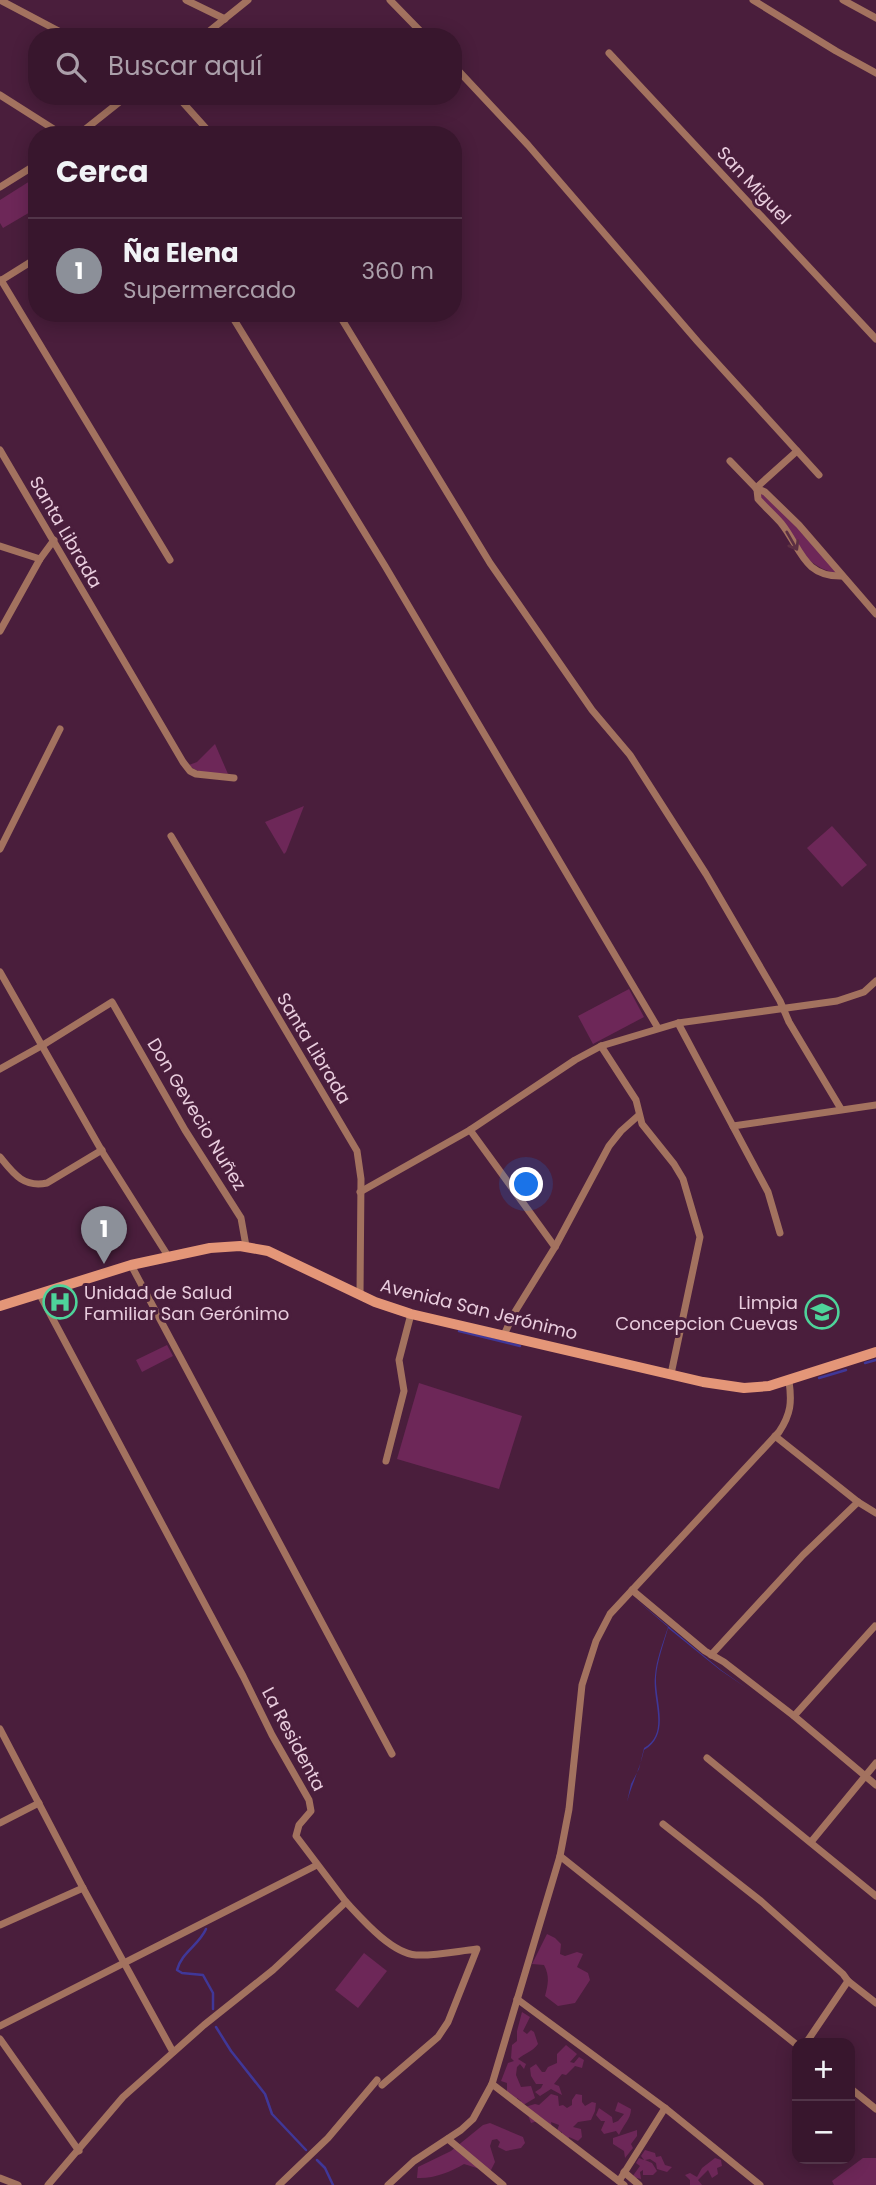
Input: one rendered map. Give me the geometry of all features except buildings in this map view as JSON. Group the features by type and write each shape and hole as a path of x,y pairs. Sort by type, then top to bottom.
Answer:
{"street":[{"path":"0,0 53,28"},
{"path":"187,0 225,19"},
{"path":"214,28 248,0"},
{"path":"390,0 417,28"},
{"path":"753,0 876,73"},
{"path":"843,0 876,18"},
{"name":"San Miguel","path":"609,53 876,339"},
{"path":"462,75 528,145 698,342 819,475"},
{"path":"0,95 49,126"},
{"path":"89,126 116,105"},
{"path":"185,105 204,126"},
{"path":"0,187 28,170"},
{"path":"28,263 0,280 170,560"},
{"path":"235,322 398,589 658,1028"},
{"path":"343,322 490,563 592,710 630,755 706,874 841,1109"},
{"name":"Santa Librada","path":"0,450 183,762 195,774 234,778"},
{"path":"756,489 797,451"},
{"path":"730,461 756,489 765,492 793,518 876,614"},
{"path":"756,489 758,499 782,524 805,563 827,574 842,576"},
{"path":"0,631 40,559 54,540"},
{"path":"0,546 40,559"},
{"path":"0,849 60,729"},
{"name":"Santa Librada","path":"171,836 357,1151 361,1170 360,1295"},
{"path":"0,972 102,1150 168,1256"},
{"path":"360,1192 470,1130 575,1060 601,1046 678,1023 837,1001 864,992 876,981"},
{"name":"Don Gevecio Nuñez","path":"43,1045 111,1002 185,1130 241,1218 246,1246"},
{"path":"678,1023 768,1192 780,1233"},
{"path":"0,1069 43,1045"},
{"path":"601,1046 636,1100 642,1124 674,1164 682,1179 700,1237 671,1374"},
{"path":"733,1126 876,1105"},
{"path":"504,1335 609,1146 639,1115"},
{"path":"470,1130 555,1247"},
{"path":"0,1157 15,1176 31,1185 39,1185 47,1183 102,1150"},
{"name":"Avenida San Jerónimo","path":"0,1306 131,1265 228,1246 246,1246 268,1251 375,1302 411,1314 703,1382 760,1388 876,1353"},
{"path":"131,1265 392,1754"},
{"name":"La Residenta","path":"39,1293 272,1735 309,1800 311,1811 299,1825 296,1836 317,1866 366,1924 402,1951 415,1955 477,1949 448,2022 438,2037 379,2082 328,2138 279,2185"},
{"path":"386,1461 404,1391 399,1360 411,1314"},
{"path":"388,2185 414,2161 473,2119 492,2084 560,1856 569,1809 585,1672 603,1627 610,1614 775,1436 791,1409 789,1381"},
{"path":"775,1436 858,1502 876,1513"},
{"path":"712,1655 803,1555 858,1502"},
{"path":"632,1590 712,1655 794,1716 876,1785"},
{"path":"794,1716 875,1626"},
{"path":"0,1729 173,2052"},
{"path":"707,1758 876,1896"},
{"path":"811,1842 876,1763"},
{"path":"0,1823 39,1803"},
{"path":"663,1824 762,1902 848,1981 876,2003"},
{"path":"560,1856 792,2041"},
{"path":"0,2026 317,1866"},
{"path":"0,1925 83,1888"},
{"path":"48,2185 123,2097 273,1970 346,1902"},
{"path":"809,2038 848,1981"},
{"path":"517,1999 665,2108 751,2182 760,2185"},
{"path":"0,2039 79,2151"},
{"path":"492,2084 622,2183 624,2172 665,2108"},
{"path":"855,2092 875,2106"},
{"path":"448,2139 503,2185"},
{"path":"624,2172 639,2185"},
{"path":"0,2178 18,2185"}],"shaded area":[{"path":"28,182 28,213 3,228 0,223 0,200"},
{"path":"761,493 793,522 837,573 813,563 793,544 761,498"},
{"path":"215,744 228,774 202,772 189,765 197,762"},
{"path":"304,806 286,852 284,854 265,822"},
{"path":"832,826 867,865 842,887 807,848"},
{"path":"629,989 644,1017 593,1044 578,1016"},
{"path":"167,1345 173,1356 142,1372 136,1360"},
{"path":"419,1383 522,1416 499,1489 397,1459"},
{"path":"633,1597 748,1689 720,1670 668,1628 656,1677 659,1726 652,1743 644,1750 640,1763 644,1748 652,1742 658,1725 655,1676 658,1658 668,1627"},
{"path":"547,1934 561,1944 560,1954 583,1954 577,1967 588,1973 590,1980 575,2003 558,2006 545,1996 548,1980 546,1969 544,1965 532,1964"},
{"path":"364,1953 387,1971 358,2008 335,1990"},
{"path":"522,2012 530,2017 523,2031 527,2034 531,2030 534,2032 538,2044 518,2059 526,2064 524,2069 520,2064 517,2067 516,2075 521,2087 531,2086 535,2098 520,2107 521,2101 517,2098 516,2104 507,2092 507,2083 501,2081 508,2063 514,2061 511,2058 512,2045 517,2041"},
{"path":"566,2045 577,2054 570,2062 574,2063 579,2057 584,2060 582,2068 575,2066 566,2075 562,2074 554,2084 559,2086 562,2095 551,2089 540,2096 535,2092 543,2084 536,2084 530,2068 536,2064 545,2072 548,2067 557,2063 557,2054"},
{"path":"551,2094 558,2096 559,2106 567,2108 572,2105 576,2094 582,2095 585,2106 596,2103 591,2120 578,2122 573,2127 581,2129 582,2137 578,2141 569,2137 567,2145 561,2140 562,2132 557,2131 559,2125 551,2122 552,2128 543,2128 541,2120 531,2123 525,2107 539,2105"},
{"path":"618,2102 631,2109 630,2116 619,2135 616,2131 604,2134 601,2130 605,2121 601,2121 596,2115 599,2108 612,2117 613,2123 624,2114 615,2111"},
{"path":"490,2123 523,2137 525,2143 521,2148 506,2151 498,2147 500,2142 497,2139 492,2140 490,2146 495,2162 491,2170 464,2164 442,2174 417,2178 418,2167 451,2151 483,2125"},
{"path":"637,2130 637,2136 631,2144 633,2148 625,2158 624,2151 613,2144 613,2138"},
{"path":"645,2150 655,2153 656,2157 661,2156 665,2165 672,2167 667,2172 657,2169 656,2163 650,2159 645,2160 652,2163 657,2171 653,2175 643,2175 643,2170 640,2172 641,2179 632,2177 640,2166 636,2163 639,2158 644,2160 641,2156"},
{"path":"715,2158 721,2160 722,2166 717,2168 718,2174 712,2178 708,2170 698,2180 702,2185 690,2185 690,2180 685,2175 690,2173 697,2177 702,2168"},
{"path":"863,2158 876,2158 876,2185 834,2185 832,2181"}],"waterway":[{"path":"459,1331 520,1346"},
{"path":"865,1363 876,1360"},
{"path":"819,1378 846,1370"},
{"path":"206,1929 182,1959 177,1970 203,1975 213,1993 213,2009"},
{"path":"216,2027 265,2094 272,2114 306,2150"},
{"path":"317,2160 325,2168 333,2185"}],"place":[{"name":"Ña Elena","path":"104,1264"},
{"name":"Unidad de Salud Familiar San Gerónimo","path":"60,1302"},
{"name":"Limpia Concepcion Cuevas","path":"822,1312"}]}
